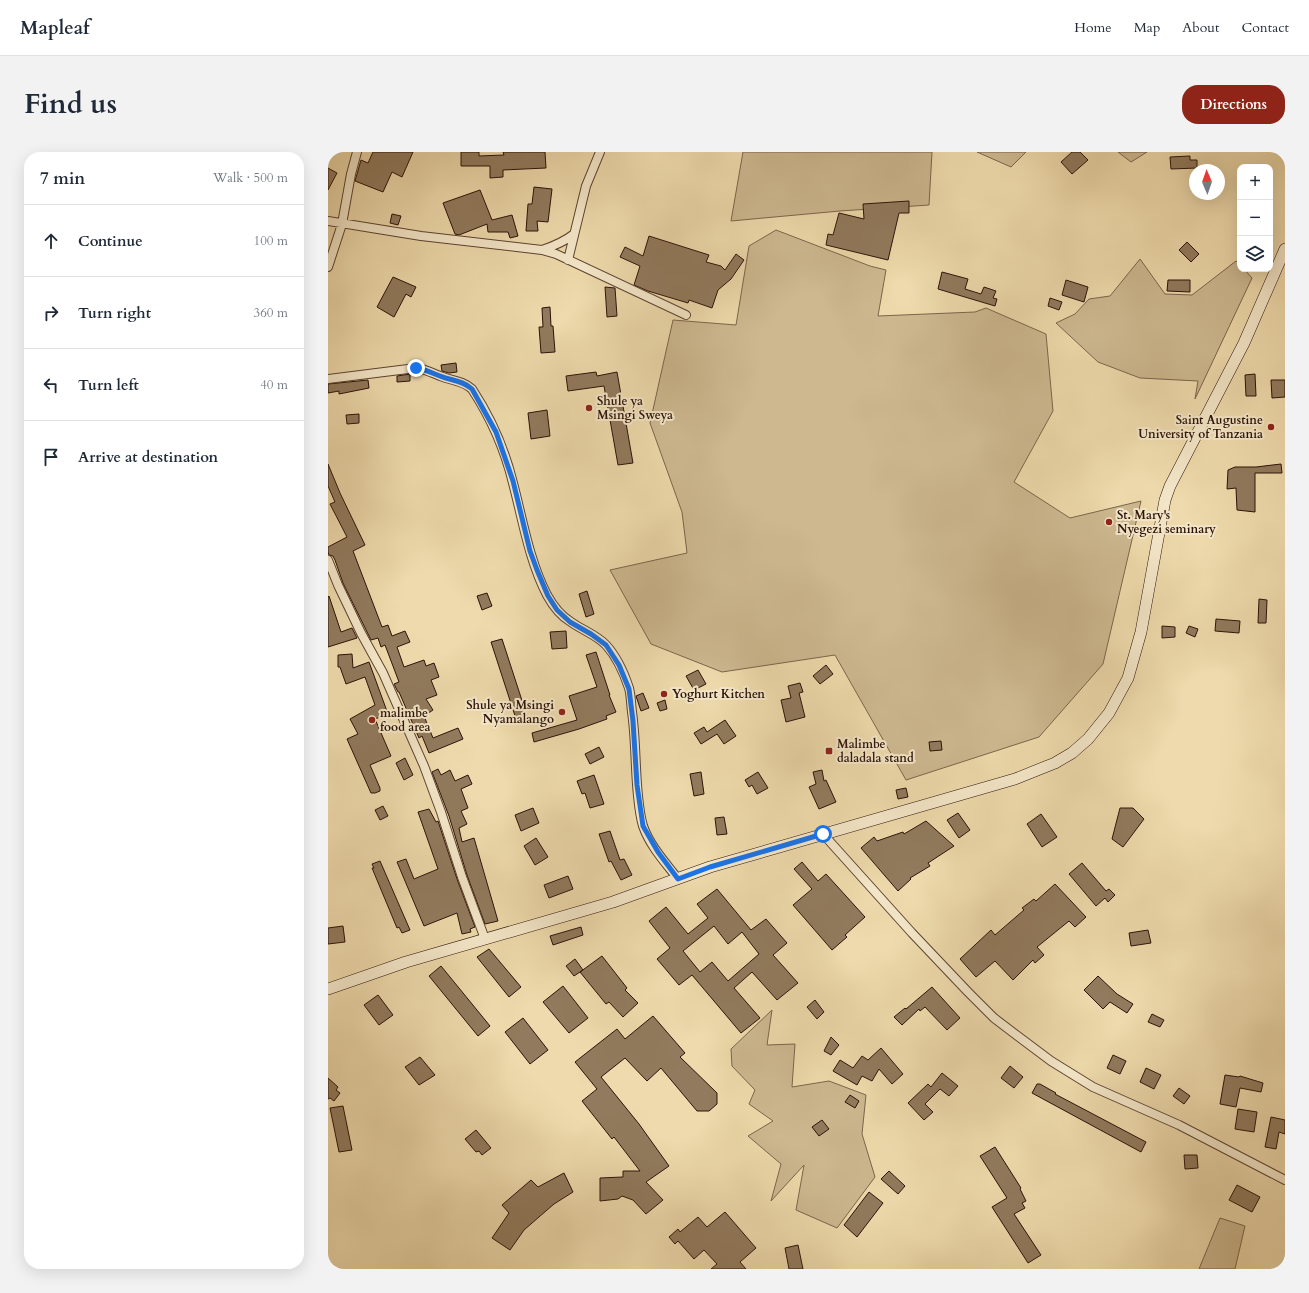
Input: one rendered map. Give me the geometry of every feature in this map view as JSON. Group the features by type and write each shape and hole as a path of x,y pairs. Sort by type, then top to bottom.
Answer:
{"main road":[{"path":"328,989 406,962 614,902 710,867 1015,779 1055,764 1072,753 1088,739 1109,713 1128,678 1141,632 1165,500 1170,486 1244,343 1285,249"}],"street":[{"path":"328,266 342,224 351,174 357,152"},
{"path":"568,260 586,186 600,152"},
{"path":"328,221 460,241 542,250 556,254 686,315"},
{"path":"542,250 566,241 574,234"},
{"path":"328,379 416,368 424,369 440,376 457,380 466,384 472,389 496,432 513,481 530,551 548,596 557,610 570,622 606,645 619,665 629,689 633,721 637,785 643,826 658,852 678,879"},
{"path":"328,560 358,626 383,673 424,766 485,939"},
{"path":"823,834 912,933 994,1018 1051,1061 1093,1087 1179,1125 1285,1180"}],"shaded area":[{"path":"743,152 932,152 929,205 731,221"},
{"path":"977,152 1026,152 1011,167"},
{"path":"1118,152 1147,152 1131,162"},
{"path":"776,230 870,266 886,270 878,316 975,312 986,308 1046,334 1053,411 1014,482 1070,518 1141,501 1103,664 1039,737 906,780 835,655 722,672 651,644 610,570 687,553 682,512 650,423 673,320 736,325 749,246"},
{"path":"1140,259 1165,294 1192,295 1236,261 1237,272 1247,272 1252,278 1195,399 1198,381 1140,378 1098,362 1056,323 1075,314 1089,299 1110,296"},
{"path":"772,1010 767,1045 795,1044 792,1087 829,1081 866,1095 862,1134 875,1177 837,1228 796,1210 804,1165 771,1201 781,1164 748,1136 773,1121 749,1104 755,1090 732,1066 731,1049"},
{"path":"1220,1218 1245,1226 1235,1269 1199,1269"}],"building":[{"path":"373,152 413,152 402,177 392,172 383,192 355,181 361,160 368,163"},
{"path":"461,152 479,152 479,156 504,155 503,152 545,152 546,168 503,170 503,177 490,178 490,166 461,166"},
{"path":"1072,152 1080,152 1088,160 1072,174 1061,162"},
{"path":"1190,156 1190,160 1197,160 1197,164 1189,164 1189,168 1171,169 1170,157"},
{"path":"328,168 337,173 328,190"},
{"path":"534,187 552,189 548,222 537,221 538,231 526,231 528,204 532,204"},
{"path":"480,190 492,220 512,215 518,236 510,238 508,232 488,232 487,224 459,235 455,234 443,203"},
{"path":"909,201 909,213 899,213 888,260 826,245 828,234 833,235 839,213 864,219 863,204"},
{"path":"392,214 401,216 398,225 390,223"},
{"path":"649,236 709,255 706,262 721,266 725,270 736,254 744,260 731,279 718,290 712,308 689,300 688,303 648,291 634,285 640,266 620,257 625,247 643,256"},
{"path":"1187,242 1199,254 1191,262 1179,250"},
{"path":"942,272 968,279 965,289 981,294 984,287 996,291 993,298 997,299 995,306 938,289"},
{"path":"393,277 416,287 411,297 406,294 394,317 377,307"},
{"path":"1066,280 1088,287 1084,302 1062,295"},
{"path":"1168,280 1190,280 1190,292 1167,291"},
{"path":"605,287 615,288 617,316 607,317"},
{"path":"1050,298 1062,302 1059,310 1048,306"},
{"path":"550,307 555,352 541,353 539,327 543,327 542,308"},
{"path":"456,363 457,372 449,373 442,371 441,365"},
{"path":"596,372 597,376 617,372 633,463 618,465 604,386 568,391 566,376"},
{"path":"410,374 410,381 397,382 397,376"},
{"path":"1255,374 1256,396 1246,396 1245,375"},
{"path":"368,380 369,388 339,394 339,391 328,393 328,384"},
{"path":"1271,380 1285,380 1285,397 1272,398"},
{"path":"547,410 550,436 531,439 528,413"},
{"path":"359,414 359,423 347,424 346,415"},
{"path":"328,464 365,545 353,551 382,627 388,625 392,636 405,631 410,642 397,647 404,667 424,660 426,666 434,663 439,677 431,680 437,695 426,699 433,710 424,716 433,738 458,728 463,739 429,753 422,736 419,738 394,684 399,682 385,645 381,647 378,638 371,640 343,583 335,560 333,556 329,555 328,547 347,537 330,504 335,502 328,486"},
{"path":"1281,464 1282,473 1255,473 1255,512 1237,510 1236,488 1227,489 1228,470 1235,467 1256,467"},
{"path":"587,591 594,614 586,617 579,594"},
{"path":"487,593 492,606 482,610 477,596"},
{"path":"329,596 341,632 352,628 357,638 328,647 328,597"},
{"path":"1259,599 1267,600 1266,623 1258,623"},
{"path":"1216,619 1240,621 1239,633 1215,631"},
{"path":"1162,626 1175,627 1175,637 1162,638"},
{"path":"1189,626 1198,629 1195,637 1186,633"},
{"path":"566,631 567,648 552,649 550,632"},
{"path":"502,639 528,719 517,722 491,642"},
{"path":"596,652 609,695 616,712 606,716 607,719 534,742 532,733 577,720 569,696 597,687 586,655"},
{"path":"352,654 353,668 369,662 388,714 375,719 391,756 370,765 380,788 380,791 375,793 371,793 347,739 358,734 350,719 375,705 365,677 346,684 340,667 338,667 338,655"},
{"path":"826,665 833,674 820,684 813,676"},
{"path":"698,670 706,684 694,690 686,676"},
{"path":"800,683 803,692 799,693 805,717 786,722 781,700 791,698 788,686"},
{"path":"643,693 649,708 641,711 636,696"},
{"path":"665,700 667,709 660,711 657,703"},
{"path":"725,720 736,736 724,744 717,734 701,744 694,733 704,727 707,732"},
{"path":"941,741 942,750 930,751 929,742"},
{"path":"599,747 604,757 590,764 585,754"},
{"path":"405,758 413,775 404,780 396,763"},
{"path":"438,769 441,775 450,770 455,781 468,775 472,784 461,789 468,808 461,811 467,824 459,828 462,842 474,838 498,921 485,924 467,875 449,816 432,772"},
{"path":"822,770 824,781 826,780 836,802 819,809 809,787 816,784 813,772"},
{"path":"701,772 704,794 694,796 690,774"},
{"path":"758,772 768,788 757,794 752,785 749,787 745,780"},
{"path":"594,775 604,804 590,808 585,793 582,794 577,781"},
{"path":"906,788 908,797 898,799 896,790"},
{"path":"383,806 388,816 380,820 375,810"},
{"path":"533,808 539,823 521,831 515,815"},
{"path":"1120,808 1133,808 1144,819 1123,847 1112,839"},
{"path":"429,809 436,822 438,821 475,927 470,929 471,932 462,934 457,913 424,926 397,862 406,859 414,879 438,869 418,812"},
{"path":"958,813 970,830 959,838 947,820"},
{"path":"1041,814 1057,837 1042,847 1027,824"},
{"path":"724,817 727,834 717,835 715,818"},
{"path":"926,821 954,846 928,863 930,866 910,878 911,879 898,891 861,848 874,837 877,841 903,832 904,834"},
{"path":"610,831 620,860 624,859 632,875 621,880 611,861 609,862 599,834"},
{"path":"536,838 548,857 535,865 524,846"},
{"path":"380,861 410,930 402,933 399,927 397,928 372,868 374,868 372,864"},
{"path":"802,862 818,881 826,874 865,917 845,935 847,937 832,950 793,905 812,889 794,869"},
{"path":"1082,863 1106,891 1109,889 1115,895 1108,902 1105,898 1096,906 1069,874"},
{"path":"568,876 573,889 549,898 544,885"},
{"path":"1055,884 1086,917 1075,927 1069,921 1037,947 1044,955 1035,963 1033,960 1013,980 995,961 976,977 960,959 991,930 995,935 1024,910 1022,908 1034,899 1036,901"},
{"path":"717,889 751,930 766,919 787,943 773,955 798,983 777,1000 752,972 734,988 760,1018 741,1033 692,975 679,985 657,959 670,948 649,921 666,907 688,934 708,918 697,904","holes":["714,926 728,944 742,932 759,954 728,981 712,962 700,972 683,951"]},
{"path":"343,926 345,942 328,944 328,928"},
{"path":"581,927 583,935 553,945 550,936"},
{"path":"1148,930 1151,943 1131,946 1129,933"},
{"path":"489,949 521,987 509,997 477,957"},
{"path":"602,956 627,988 625,990 638,1003 623,1017 609,1002 606,1004 580,972"},
{"path":"575,959 583,970 574,976 566,966"},
{"path":"441,966 490,1026 478,1036 429,976"},
{"path":"1098,976 1117,994 1133,1004 1127,1013 1110,1002 1103,1009 1084,990"},
{"path":"563,986 588,1018 569,1033 543,1002"},
{"path":"932,987 960,1018 947,1030 925,1007 920,1011 919,1009 902,1025 894,1017 905,1008 906,1009"},
{"path":"378,995 393,1015 379,1025 364,1005"},
{"path":"815,1000 824,1012 817,1019 807,1007"},
{"path":"1152,1014 1164,1020 1160,1027 1148,1022"},
{"path":"653,1016 685,1053 680,1057 717,1093 717,1104 709,1111 697,1111 661,1068 647,1081 625,1058 601,1077 639,1124 669,1166 646,1182 663,1200 646,1214 633,1200 622,1196 618,1199 600,1201 600,1178 623,1177 623,1171 640,1171 614,1137 612,1139 582,1101 597,1089 575,1062 617,1029 625,1039"},
{"path":"523,1018 548,1050 530,1064 505,1032"},
{"path":"831,1037 839,1045 831,1055 824,1051"},
{"path":"881,1048 903,1074 892,1084 879,1069 872,1081 862,1076 857,1085 833,1071 840,1060 853,1068 862,1056 868,1060"},
{"path":"1113,1055 1126,1061 1120,1074 1107,1068"},
{"path":"420,1057 435,1075 419,1085 405,1067"},
{"path":"1010,1066 1023,1077 1014,1088 1001,1078"},
{"path":"1146,1068 1161,1075 1154,1089 1140,1082"},
{"path":"942,1073 958,1086 949,1096 940,1089 925,1104 933,1112 924,1120 908,1103 928,1084 931,1087"},
{"path":"1225,1075 1240,1076 1263,1083 1261,1092 1240,1088 1236,1107 1220,1104"},
{"path":"328,1078 338,1087 336,1090 340,1093 334,1101 330,1098 328,1099"},
{"path":"1037,1084 1040,1084 1056,1093 1055,1094 1146,1142 1141,1152 1032,1093"},
{"path":"1179,1088 1190,1096 1184,1104 1173,1096"},
{"path":"850,1095 859,1101 855,1108 845,1102"},
{"path":"343,1106 352,1150 339,1152 330,1108"},
{"path":"1238,1109 1257,1112 1254,1132 1235,1129"},
{"path":"1271,1117 1285,1120 1285,1134 1279,1132 1276,1149 1265,1147"},
{"path":"822,1120 829,1129 819,1136 812,1127"},
{"path":"476,1130 491,1148 482,1155 479,1151 476,1152 465,1139"},
{"path":"995,1147 1021,1188 1020,1189 1026,1201 1022,1203 1025,1208 1014,1214 1041,1255 1028,1263 992,1207 1007,1198 980,1156"},
{"path":"1184,1155 1197,1155 1198,1168 1185,1169"},
{"path":"889,1171 905,1186 898,1194 881,1179"},
{"path":"564,1173 573,1192 554,1204 524,1230 510,1250 492,1238 509,1213 502,1205 531,1180 538,1187"},
{"path":"1237,1185 1260,1197 1252,1212 1229,1200"},
{"path":"869,1192 883,1203 857,1237 844,1225"},
{"path":"725,1212 756,1248 740,1262 746,1269 711,1269 717,1264 704,1250 694,1259 678,1241 675,1244 669,1237 678,1229 680,1232 698,1217 707,1227"},
{"path":"798,1245 803,1269 789,1269 785,1248"}],"place":[{"name":"Shule ya Msingi Sweya","path":"589,408"},
{"name":"Saint Augustine University of Tanzania","path":"1271,427"},
{"name":"St. Mary's Nyegezi seminary","path":"1109,522"},
{"name":"Yoghurt Kitchen","path":"664,694"},
{"name":"Shule ya Msingi Nyamalango","path":"562,712"},
{"name":"malimbe food area","path":"372,720"},
{"name":"Malimbe daladala stand","path":"829,751"}],"route":[{"path":"416,368 424,369 448,379 457,380 466,384 478,397 496,432 504,452 513,481 530,551 548,596 557,610 570,622 606,645 619,665 629,689 633,721 637,785 643,826 649,839 678,879 710,867 823,834"}]}
